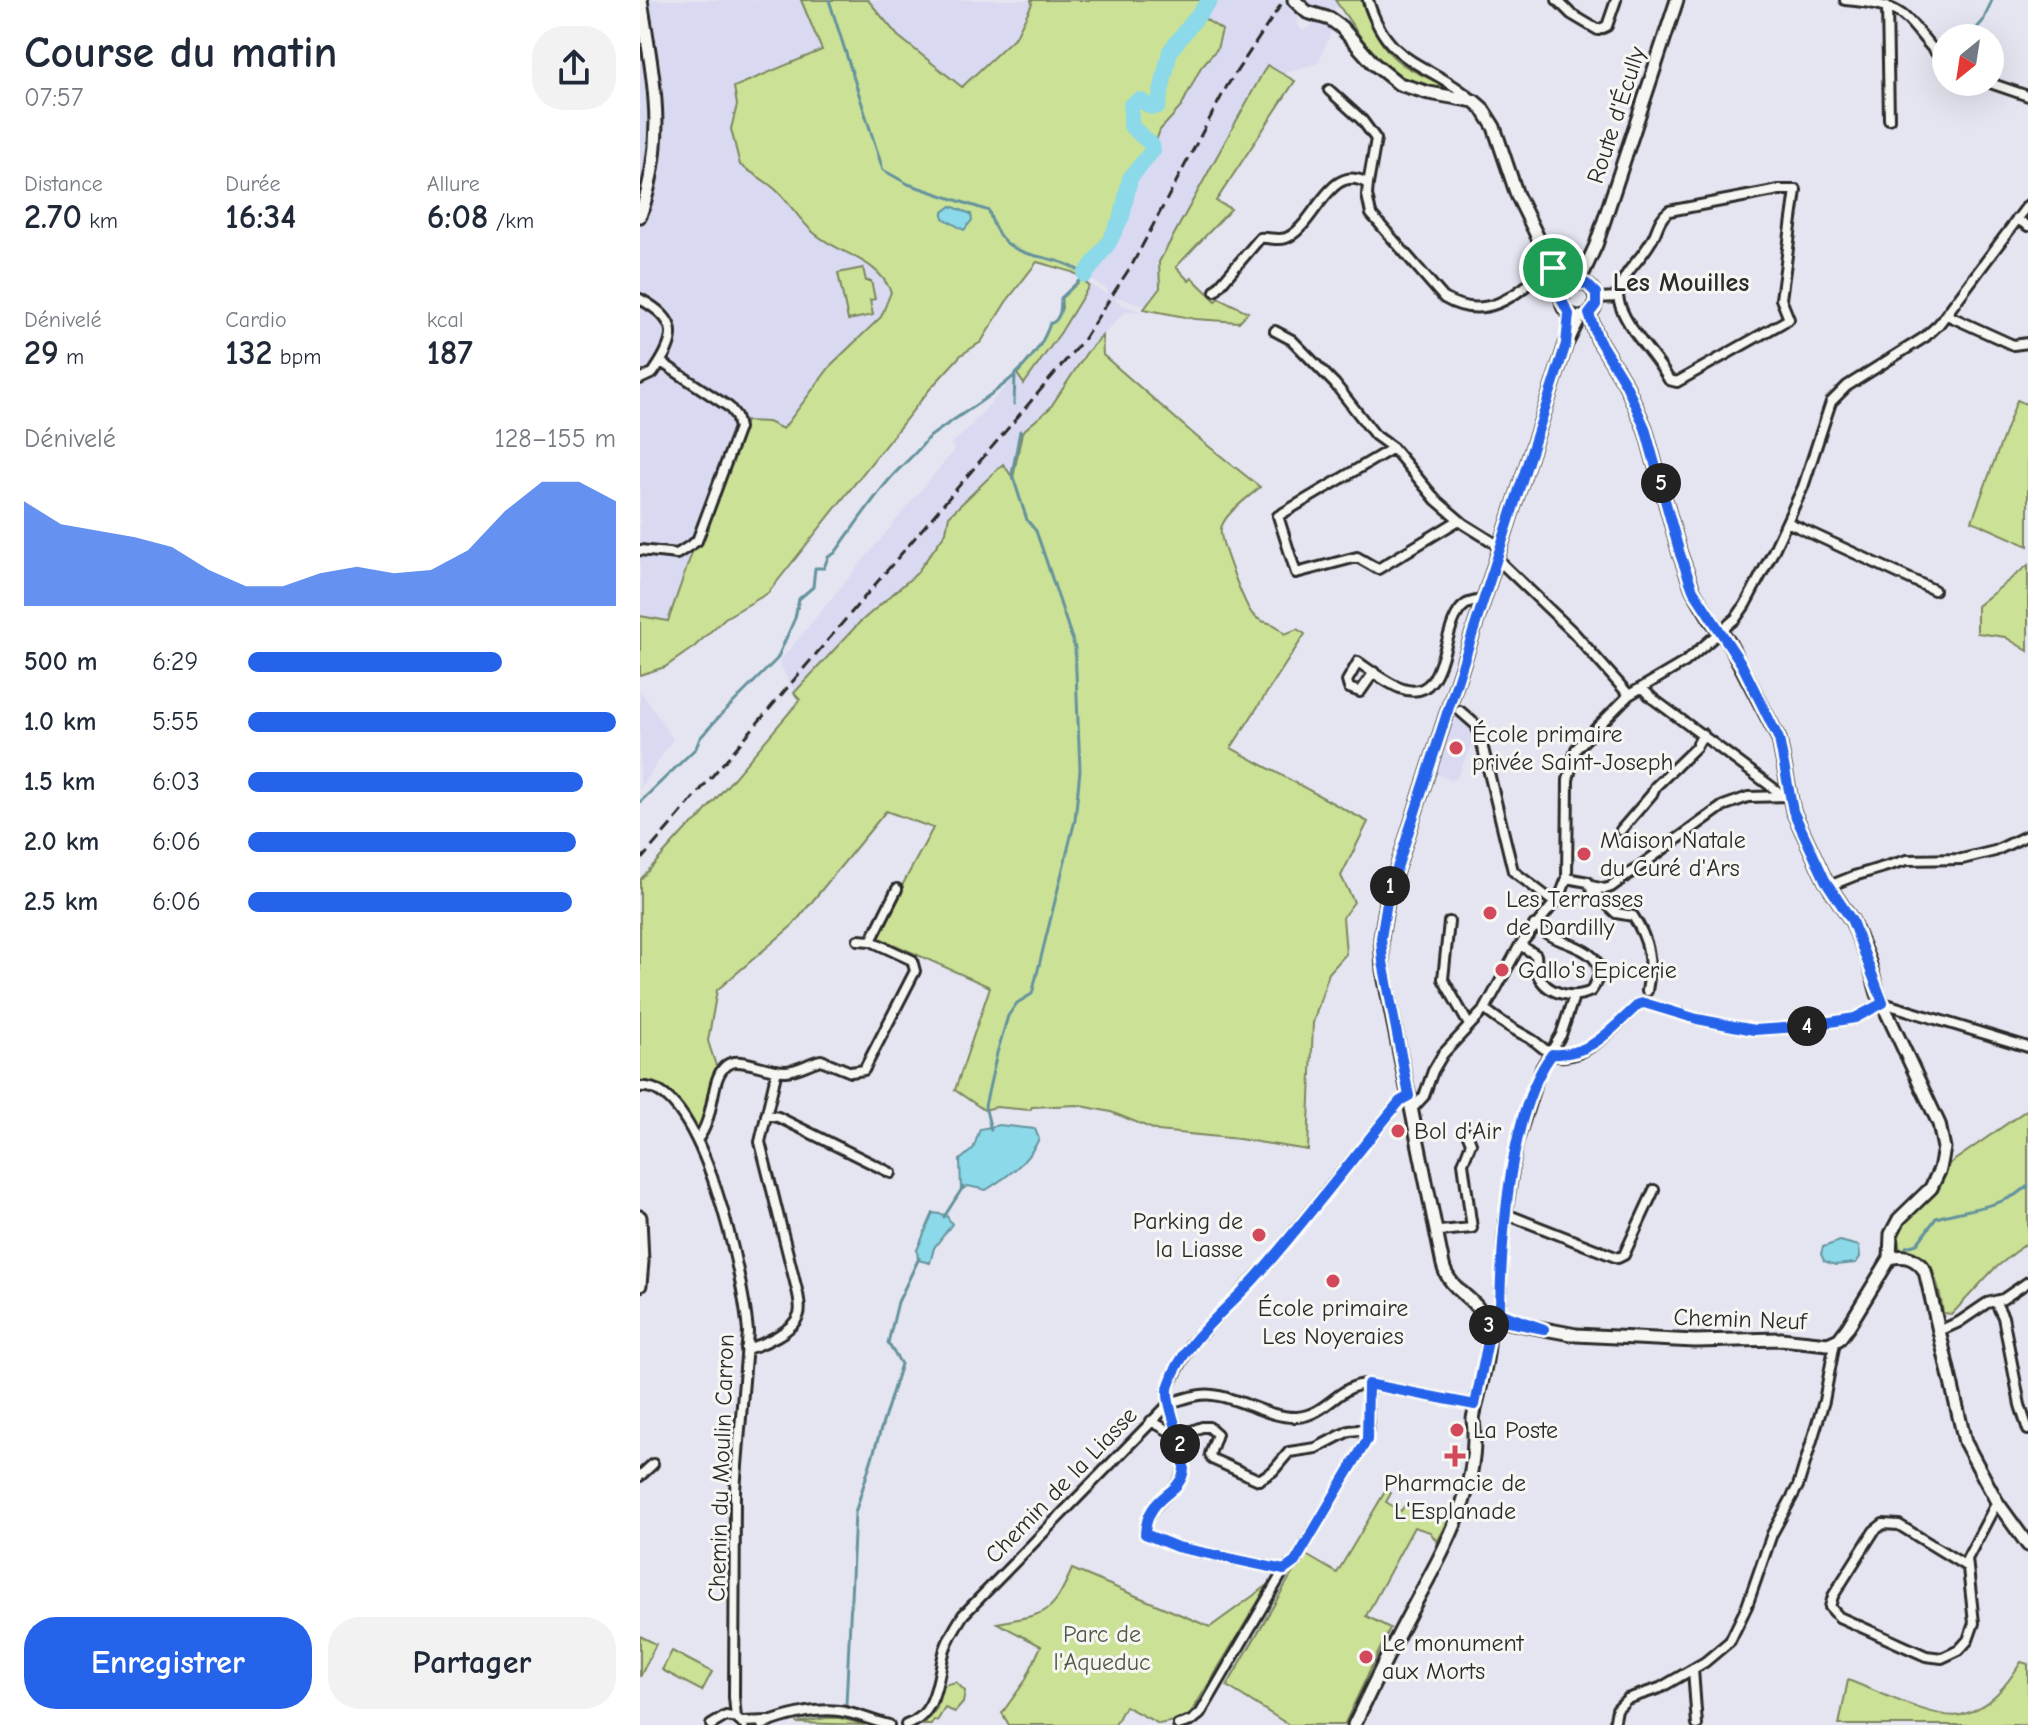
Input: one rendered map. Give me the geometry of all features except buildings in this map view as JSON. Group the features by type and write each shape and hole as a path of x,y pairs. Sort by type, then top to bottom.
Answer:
{"street":[{"path":"640,216 652,178 658,141 656,97 641,0"},
{"path":"1294,0 1304,11 1330,19 1341,27 1374,64 1399,84 1474,101"},
{"path":"1368,0 1385,39 1399,53 1418,67 1460,89 1482,108 1494,127 1511,181 1552,266 1572,285 1618,297"},
{"path":"1557,0 1589,27 1598,30 1605,29 1616,0"},
{"name":"Route d'Écully","path":"1572,285 1596,245 1677,0"},
{"path":"1845,0 1887,6 1912,21 1932,46"},
{"path":"1887,6 1889,119"},
{"path":"2004,88 2028,96"},
{"path":"1329,90 1362,120 1376,139 1367,195 1371,214 1444,298 1458,306 1476,309 1497,305 1552,266"},
{"path":"1215,291 1260,238 1278,239 1293,234 1339,182 1349,177 1359,177 1368,184"},
{"path":"1796,190 1779,190 1669,211 1658,224 1651,243 1626,272 1618,297 1619,308 1669,380 1677,382 1789,319 1781,299 1796,190 1804,183"},
{"path":"1412,1109 1424,1096 1443,1054 1485,1009 1520,945 1555,903 1567,878 1568,780 1571,760 1581,742 1629,695 1685,662 1745,605 1803,487 1831,402 1847,386 1925,337 1947,315 2028,205"},
{"path":"2017,219 2028,226"},
{"name":"Route d'Écully","path":"1579,315 1595,309 1596,245"},
{"path":"1490,1319 1449,1281 1445,1272 1383,970 1380,916 1566,344 1579,315 1562,301 1572,285"},
{"path":"640,299 656,308 671,325 673,335 653,373 640,379"},
{"name":"Chemin Neuf","path":"1490,1319 1576,1335 1695,1341 1781,1339 1820,1344 1835,1342 1848,1327 1890,1258 1891,1234 1899,1219 1931,1188 1940,1169 1944,1148 1939,1124 1883,1003 1852,921 1829,886 1787,796 1779,739 1741,663 1693,590 1645,428 1626,385 1579,315"},
{"path":"1947,315 2013,345 2028,343"},
{"path":"1275,331 1292,340 1335,384 1375,435 1393,448 1436,500 1459,520 1493,542 1498,553 1629,695"},
{"path":"640,550 677,554 697,541 739,428 736,416 729,407 661,362"},
{"path":"1393,448 1278,516 1296,573 1357,557 1378,569 1459,520"},
{"path":"1787,522 1934,590"},
{"path":"1374,672 1401,688 1425,688 1438,669 1459,611 1465,605 1482,600"},
{"path":"1642,688 1787,796"},
{"path":"1460,711 1476,725 1515,874 1555,903"},
{"path":"1621,830 1655,787 1696,747 1703,734"},
{"path":"1591,886 1611,887 1723,806 1748,797 1787,796"},
{"path":"1829,886 1907,860 1962,859 1995,851 2028,835"},
{"path":"1567,878 1580,879 1591,886 1616,913 1633,916 1646,935 1651,970 1647,991"},
{"path":"871,941 897,889"},
{"path":"1449,922 1443,979 1469,1025"},
{"path":"1520,945 1536,955 1537,973 1559,993 1574,996 1591,991 1598,973 1596,960 1591,953 1555,939 1534,925"},
{"path":"697,1140 709,1115 718,1074 723,1066 740,1062 777,1070 800,1069 821,1060 851,1072 859,1072 868,1065 915,971 912,960 871,941 858,940"},
{"path":"1354,1725 1446,1545 1469,1484 1475,1405 1490,1319 1500,1305 1506,1214 1523,1119 1541,1068 1552,1054 1574,996"},
{"path":"1485,1009 1499,1022 1541,1044 1552,1054 1581,1052 1594,1045 1639,1004 1644,1003 1697,1019 1754,1030 1855,1018 1883,1003 2028,1047"},
{"path":"746,1349 758,1346 792,1325 800,1308 761,1147 777,1070"},
{"name":"Chemin du Moulin Carron","path":"640,1087 657,1088 666,1096 697,1140 732,1241 745,1311 746,1349 735,1490 734,1697 741,1722"},
{"name":"Chemin de la Liasse","path":"906,1725 920,1719 930,1707 946,1648 963,1615 1170,1403 1169,1384 1191,1344 1255,1279 1400,1101 1409,1096"},
{"path":"766,1115 778,1117 891,1173"},
{"path":"1440,1231 1472,1228 1463,1163 1471,1143 1467,1133"},
{"path":"1506,1214 1618,1258 1624,1255 1654,1190"},
{"path":"640,1217 640,1285"},
{"path":"1890,1258 1902,1256 1920,1263 1927,1278 1965,1442 1997,1502 2028,1545"},
{"path":"1939,1331 1987,1303 2003,1299 2028,1282"},
{"path":"1995,1301 2003,1317 2022,1414 2028,1430"},
{"path":"1614,1725 1617,1709 1627,1699 1660,1688 1714,1657 1730,1641 1747,1606 1772,1534 1798,1486 1824,1401 1835,1342"},
{"path":"1284,1570 1177,1547 1145,1534 1152,1510 1183,1474 1185,1462 1170,1403 1214,1395 1294,1417 1322,1410 1347,1389 1368,1384 1475,1405"},
{"path":"1195,1725 1284,1570 1295,1562 1364,1445 1368,1429 1368,1384"},
{"path":"1151,1421 1178,1436 1209,1427 1217,1434 1210,1454 1212,1459 1259,1480 1273,1471 1289,1452 1316,1448 1349,1431 1368,1429"},
{"path":"640,1476 653,1464"},
{"path":"1966,1566 1899,1525 1883,1524 1874,1531 1833,1596 1831,1608 1839,1617 1926,1656 1937,1658 1951,1655 1966,1644 1973,1628 1966,1566 1973,1543 1997,1502"},
{"path":"1693,1669 1697,1725"},
{"name":"Chemin du Moulin Carron","path":"726,1716 734,1697"},
{"path":"1183,1725 1200,1714 1211,1697"},
{"path":"711,1725 726,1716 741,1722 774,1720 821,1711 839,1711 889,1725"},
{"path":"762,1725 774,1720"}],"shaded area":[{"path":"640,0 801,0 822,50 735,87 738,105 731,129 740,165 775,189 817,236 871,264 885,278 891,292 881,317 832,364 783,430 768,422 745,421 695,544 668,621 640,616"},
{"path":"868,0 1031,0 1032,4 1016,36 962,87 898,36"},
{"path":"1214,0 1292,0 1298,14 1298,25 1303,31 1318,21 1331,23 1332,31 1318,63 1281,74 1268,65 1159,262 1160,288 1146,306 1117,297 1116,300 1123,305 1142,312 1126,311 1087,352 1050,408 1022,432 1012,479 1003,465 946,532 916,574 859,623 794,693 779,662 955,449 950,445 1017,374 1024,384 1089,286 1083,280 1106,294 1108,290 1086,276 1129,212 1137,174 1154,153 1153,145 1160,130 1181,107 1201,67 1217,49 1221,30 1201,16"},
{"path":"1303,0 1335,0 1339,6 1330,13"},
{"path":"640,690 673,739 640,789"},
{"name":"École primaire privée Saint-Joseph","path":"1452,714 1469,723 1477,735 1456,779 1452,781 1433,772"}],"green space":[{"path":"801,0 868,0 898,36 962,87 1016,36 1032,4 1031,0 1215,0 1199,15 1222,30 1217,49 1201,67 1181,107 1160,130 1151,155 1130,178 1122,216 1109,242 1083,278 1037,262 1006,302 981,342 961,355 930,389 768,593 725,618 694,647 665,667 640,675 640,616 668,621 695,544 746,421 768,422 783,429 832,364 881,317 891,292 877,272 814,233 776,190 740,165 731,129 737,105 734,87 822,50"},
{"path":"1335,0 1361,0 1377,35 1395,58 1415,72 1459,93 1435,91 1398,76 1372,51"},
{"path":"1267,65 1295,81 1216,201 1231,209 1176,267 1216,301 1219,298 1248,312 1239,322 1195,319 1144,309 1160,288 1159,262"},
{"path":"863,268 866,281 871,281 875,299 870,300 873,315 848,320 838,273"},
{"path":"1082,279 1089,286 1024,384 1017,374 1040,346 1050,324 1056,320 1062,308 1061,298"},
{"path":"1102,336 1103,355 1260,487 1224,522 1221,534 1224,545 1253,615 1285,634 1297,629 1305,634 1231,748 1368,822 1341,876 1354,902 1343,917 1346,954 1329,973 1313,1023 1308,1150 1158,1131 1111,1112 1077,1105 1032,1107 1030,1110 996,1107 984,1110 955,1090 990,987 875,936 933,828 886,811 793,925 717,990 708,1041 717,1069 699,1134 667,1094 640,1082 640,880 698,820 800,700 794,693 859,623 916,574 946,532 949,516 1003,464 1013,478 1022,432 1050,408 1087,352"},
{"path":"2017,400 2028,405 2028,546 1972,521"},
{"path":"2028,565 2028,651 2005,637 1977,633 1977,606"},
{"path":"2028,1109 2028,1242 1993,1270 1952,1314 1943,1313 1933,1273 1920,1259 1900,1250 1898,1240 1903,1221 1942,1169"},
{"path":"1386,1490 1391,1493 1386,1502 1401,1511 1407,1502 1410,1504 1408,1507 1426,1518 1436,1513 1449,1520 1437,1542 1430,1532 1414,1527 1366,1616 1390,1628 1344,1725 1289,1725 1227,1686 1306,1555 1337,1573"},
{"name":"Parc de l'Aqueduc","path":"1072,1569 1210,1627 1268,1585 1188,1718 1159,1724 1125,1706 1115,1725 1009,1725 1002,1713 1025,1681 1041,1646 997,1623 1037,1614 1052,1605"},
{"path":"640,1636 656,1644 640,1677"},
{"path":"672,1651 712,1672 702,1691 662,1670"},
{"path":"2021,1662 2028,1664 2028,1725 1839,1725 1848,1680 1921,1709 1951,1716 1961,1715 1980,1707 1996,1694"},
{"path":"956,1682 965,1691 963,1703 955,1712 945,1708 937,1721 923,1725 937,1708 943,1685"},
{"path":"840,1718 865,1725 796,1723"}],"water":[{"path":"951,206 971,214 972,220 964,230 943,218 943,212"},
{"path":"999,1125 1035,1129 1039,1139 1023,1162 994,1185 986,1190 968,1186 961,1190 960,1160 973,1149 980,1129"},
{"path":"933,1213 946,1215 952,1224 934,1248 930,1263 918,1260 917,1250"},
{"path":"1840,1241 1859,1246 1860,1257 1856,1263 1835,1265 1824,1261 1821,1254 1823,1247"}],"waterway":[{"path":"640,802 696,748 700,738 718,718 777,659 795,618 799,599 813,587 815,568 824,568 828,557 835,553 888,481 927,439 1012,378 1038,347 1050,323 1058,317 1061,298 1085,275 1071,266 1016,249 996,229 989,211 908,184 883,170 829,0"},
{"path":"1085,275 1109,242 1122,216 1130,178 1153,150 1152,145 1131,126 1131,105 1139,100 1152,107 1158,106 1170,51 1210,0"},
{"path":"1980,24 1992,0"},
{"path":"1014,404 1015,376"},
{"path":"991,1130 985,1106 997,1053 1008,1016 1017,1003 1032,994 1075,820 1080,770 1075,648 1036,531 1027,520 1012,474 1020,431"},
{"path":"1906,1247 1917,1244 1936,1218 1996,1203 2028,1186"},
{"path":"944,1217 963,1187"},
{"path":"846,1705 855,1513 901,1364 888,1343 898,1302 919,1258"}],"railway":[{"path":"640,861 1083,340 1133,263 1227,86 1284,0"}],"place":[{"name":"École primaire privée Saint-Joseph","path":"1456,748"},
{"name":"Maison Natale du Curé d'Ars","path":"1584,854"},
{"name":"Les Terrasses de Dardilly","path":"1490,913"},
{"name":"Gallo's Epicerie","path":"1502,970"},
{"name":"Bol d'Air","path":"1398,1131"},
{"name":"Parking de la Liasse","path":"1259,1235"},
{"name":"École primaire Les Noyeraies","path":"1333,1281"},
{"name":"La Poste","path":"1457,1430"},
{"name":"Pharmacie de L'Esplanade","path":"1455,1456"},
{"name":"Le monument aux Morts","path":"1366,1657"}],"district":[{"name":"Les Mouilles","path":"1681,282"}],"route":[{"path":"1553,268 1574,283 1587,284 1596,293 1595,309 1589,314 1598,339 1626,385 1645,428 1687,576 1699,603 1741,663 1779,739 1793,811 1825,880 1852,921 1883,1003 1855,1018 1754,1030 1697,1019 1644,1003 1639,1004 1594,1045 1581,1052 1552,1054 1541,1068 1517,1144 1503,1235 1500,1305 1496,1312 1544,1329 1503,1321 1487,1325 1489,1336 1475,1405 1368,1384 1367,1440 1295,1562 1284,1570 1177,1547 1145,1534 1152,1510 1183,1474 1185,1462 1168,1395 1171,1380 1191,1344 1255,1279 1400,1101 1409,1096 1383,962 1381,938 1388,896 1566,344 1569,314 1562,301 1564,291 1553,268"}]}
